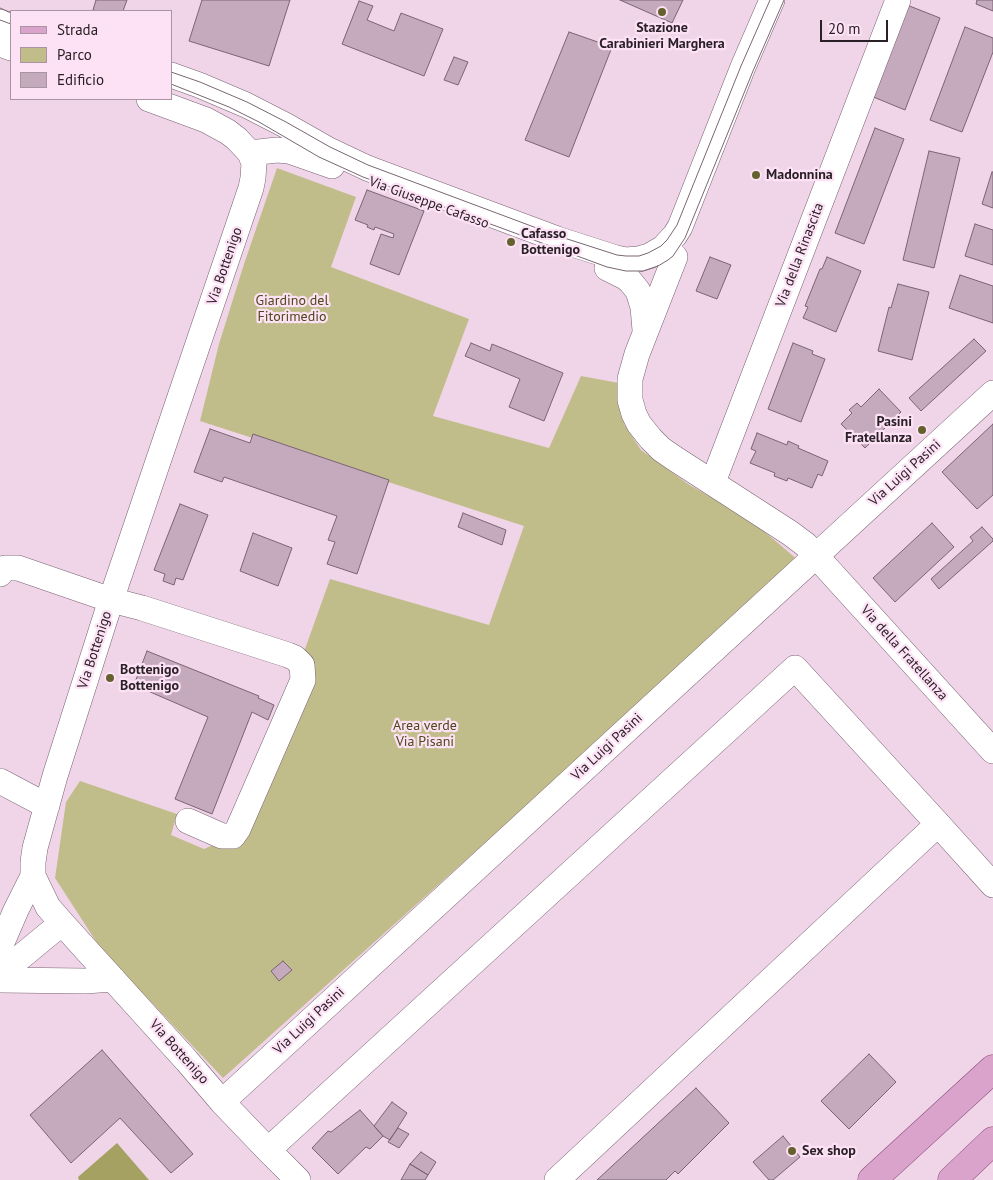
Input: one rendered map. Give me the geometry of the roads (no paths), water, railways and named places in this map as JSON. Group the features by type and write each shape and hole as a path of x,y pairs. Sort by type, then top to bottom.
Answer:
{"main road":[{"path":"872,1180 993,1069"},
{"path":"952,1180 993,1141"}],"street":[{"name":"Via Giuseppe Cafasso","path":"172,75 230,98 367,168 556,239 625,260 640,260 663,248 670,242 680,227 743,67 772,0"},
{"path":"786,0 754,71 692,227 683,246 675,257 632,366 630,400 639,424 661,449 794,536 815,555"},
{"name":"Via della Rinascita","path":"713,482 898,0"},
{"path":"172,86 228,108 346,172"},
{"path":"152,100 217,125 237,139 250,153"},
{"name":"Via Giuseppe Cafasso","path":"250,153 277,150 289,151 607,268"},
{"name":"Via Bottenigo","path":"250,153 254,163 251,188 111,600 55,776 35,848 33,876 48,908 222,1102 298,1180"},
{"path":"607,268 626,273 644,272 658,268 675,257"},
{"path":"607,268 625,277 638,291 643,307 645,333"},
{"name":"Via Luigi Pasini","path":"222,1102 993,393"},
{"name":"Via della Fratellanza","path":"815,555 993,751"},
{"path":"0,574 5,568 18,568 111,600 142,608 288,655 296,658 302,665 303,680 238,829 233,836 222,836 188,821"},
{"path":"268,1150 794,668 993,885"},
{"path":"0,780 47,806"},
{"path":"557,1180 938,824"},
{"path":"0,947 33,876"},
{"path":"0,974 62,923"},
{"path":"0,980 85,981 113,979"}],"tram line":[{"path":"172,72 247,102 330,147 368,165 558,236 617,255 639,256 661,246 677,225 741,66 770,0"},
{"path":"172,84 229,107 319,157 363,177 607,267 626,271 643,271 668,260 673,256 685,238 784,0"},
{"path":"0,8 10,13"},
{"path":"0,20 10,24"}],"place":[{"name":"Stazione Carabinieri Marghera","path":"662,12"},
{"name":"Madonnina","path":"756,175"},
{"name":"Cafasso Bottenigo","path":"511,242"},
{"name":"Pasini Fratellanza","path":"922,430"},
{"name":"Bottenigo Bottenigo","path":"110,678"},
{"name":"Sex shop","path":"792,1151"}],"park label":[{"name":"Giardino del Fitorimedio","path":"292,310"},
{"name":"Area verde Via Pisani","path":"425,734"}]}
